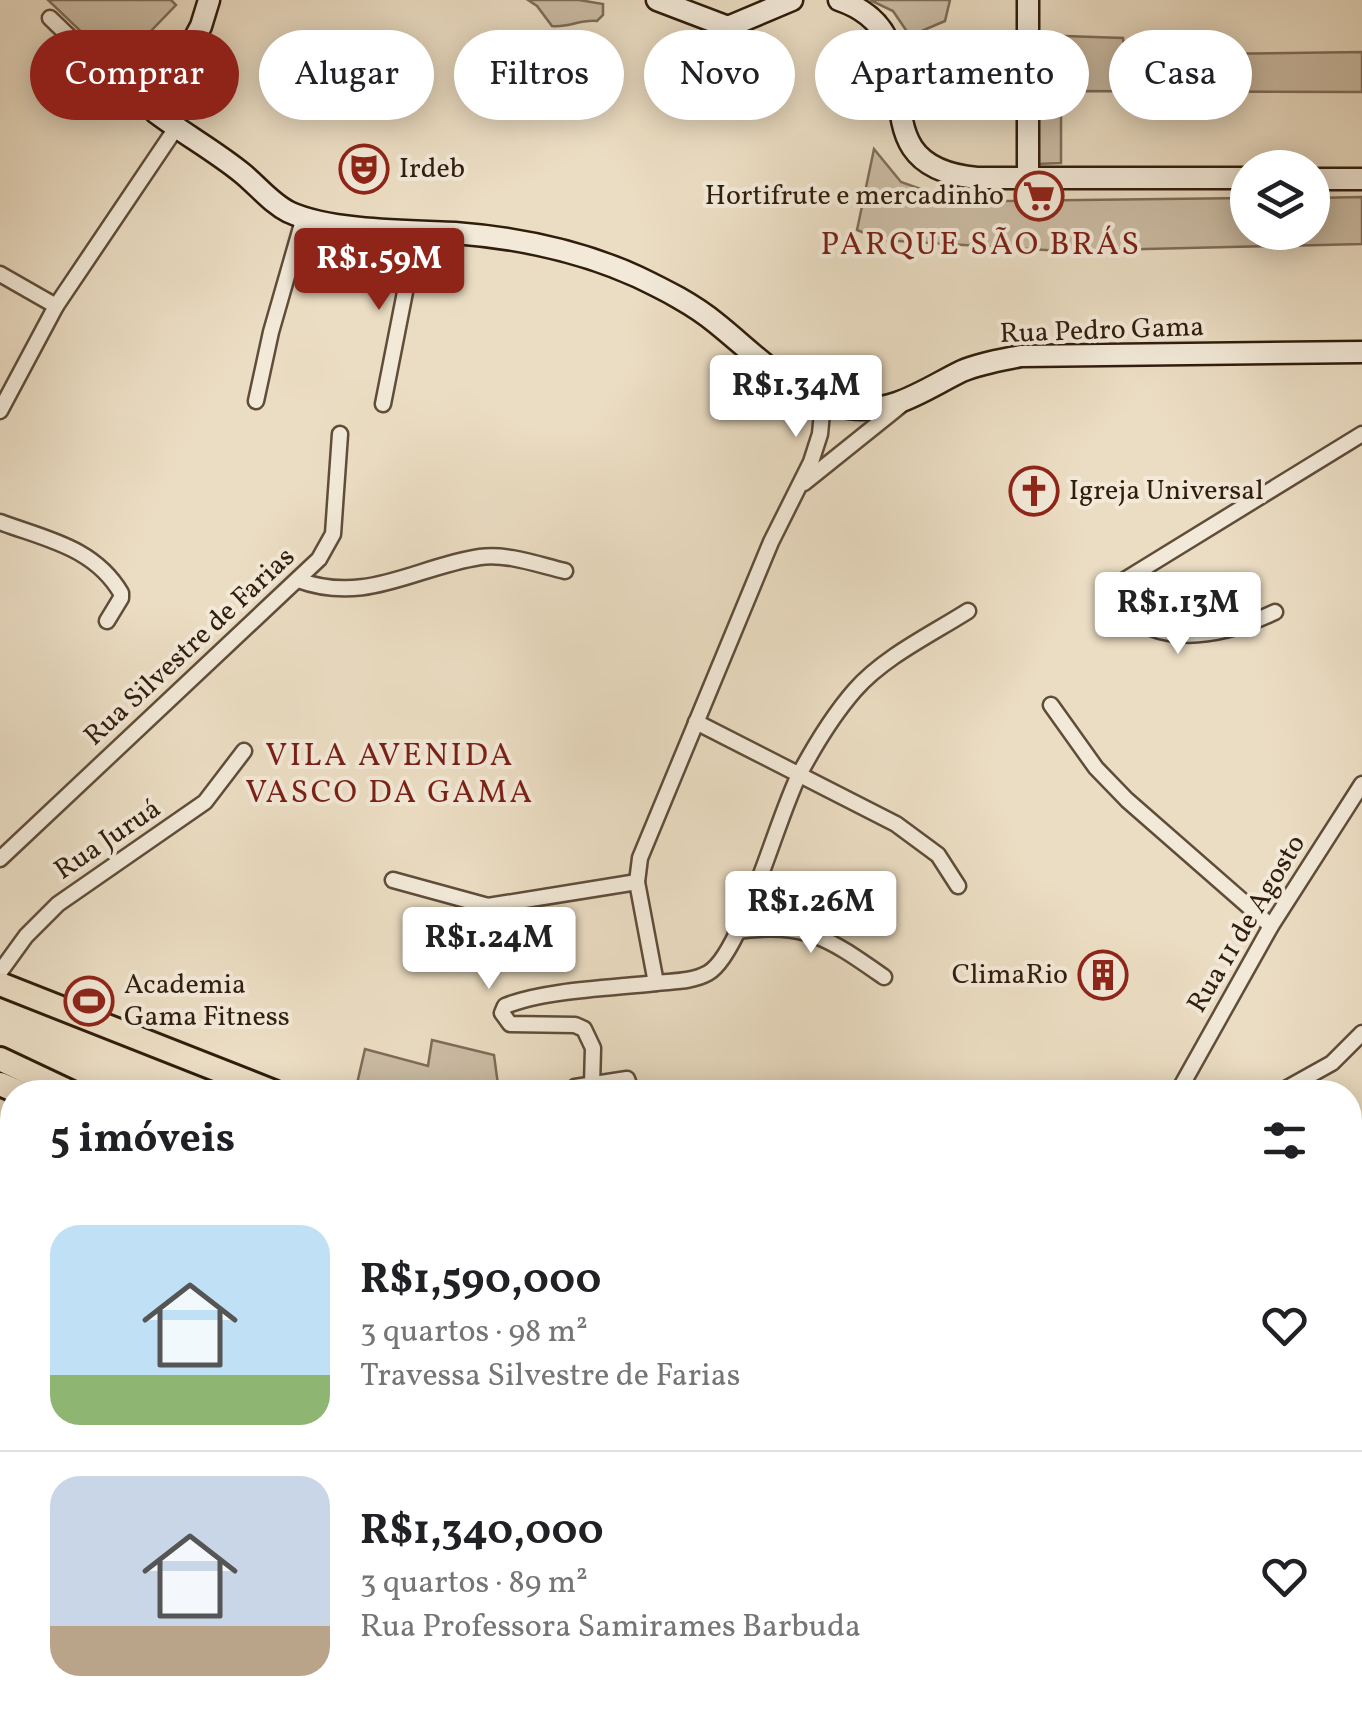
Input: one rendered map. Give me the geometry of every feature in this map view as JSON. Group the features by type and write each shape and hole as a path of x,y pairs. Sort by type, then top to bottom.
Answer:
{"main road":[{"path":"0,984 244,1080"},
{"path":"0,1059 45,1080"}],"street":[{"path":"199,30 209,0"},
{"path":"657,0 728,27 792,0"},
{"path":"839,0 870,15 888,39 897,66 904,132 920,159 934,170 956,176 1028,178 1230,178"},
{"path":"1028,0 1028,178"},
{"name":"Rua Pedro Gama","path":"50,18 62,30"},
{"name":"Rua Pedro Gama","path":"166,120 243,174 278,204 304,216 417,232 535,242 570,250 636,276 696,308 782,376 823,402 867,408 906,401 976,366 1021,356 1362,352"},
{"path":"0,412 56,306 176,128"},
{"path":"1330,179 1362,179"},
{"path":"256,401 304,216"},
{"path":"382,404 417,232"},
{"path":"0,274 56,306"},
{"path":"800,487 906,401"},
{"path":"656,983 637,882 640,858 771,542 816,448 823,402"},
{"name":"Rua Silvestre de Farias","path":"0,860 319,559 333,534 340,434"},
{"path":"1275,612 1228,630 1177,635 1158,632 1129,615 1110,589 1362,434"},
{"path":"0,522 70,546 97,566 121,593 107,620"},
{"path":"298,580 318,588 352,590 490,557 565,571"},
{"path":"592,1080 593,1048 584,1029 575,1025 510,1024 502,1014 504,1006 587,990 695,978 713,970 736,932 799,774 856,689 898,655 968,612"},
{"path":"1051,705 1096,768 1127,800 1271,926"},
{"path":"696,722 857,802 918,838 938,854 958,886"},
{"name":"Rua Juruá","path":"0,972 26,936 58,904 205,802 244,752"},
{"name":"Rua 11 de Agosto","path":"1185,1080 1271,926 1362,784"},
{"path":"393,880 488,906 637,882"},
{"path":"736,932 769,927 811,932 884,977"},
{"path":"1302,1080 1332,1063 1362,1033"}],"shaded area":[{"path":"48,0 171,0 176,5 152,30 79,30"},
{"path":"528,0 603,4 603,15 597,21 552,26"},
{"path":"870,0 950,0 945,21 924,30 906,30 893,11"},
{"path":"1089,37 1109,38 1109,91 1089,91"},
{"path":"1362,52 1362,92 1252,92 1252,53"},
{"path":"1036,120 1061,120 1061,163 1037,164"},
{"path":"874,149 901,182 940,196 1004,201 1230,198 1230,247 1062,251 881,240 857,230"},
{"path":"1362,197 1362,244 1330,245 1330,198"},
{"path":"432,1040 494,1055 497,1080 358,1080 365,1049 428,1066"}],"place":[{"name":"Irdeb","path":"364,169"},
{"name":"Hortifrute e mercadinho","path":"1039,196"},
{"name":"Igreja Universal","path":"1034,491"},
{"name":"ClimaRio","path":"1103,975"},
{"name":"Academia Gama Fitness","path":"89,1001"}],"district":[{"name":"PARQUE SÃO BRÁS","path":"981,246"},
{"name":"VILA AVENIDA VASCO DA GAMA","path":"390,776"}]}
